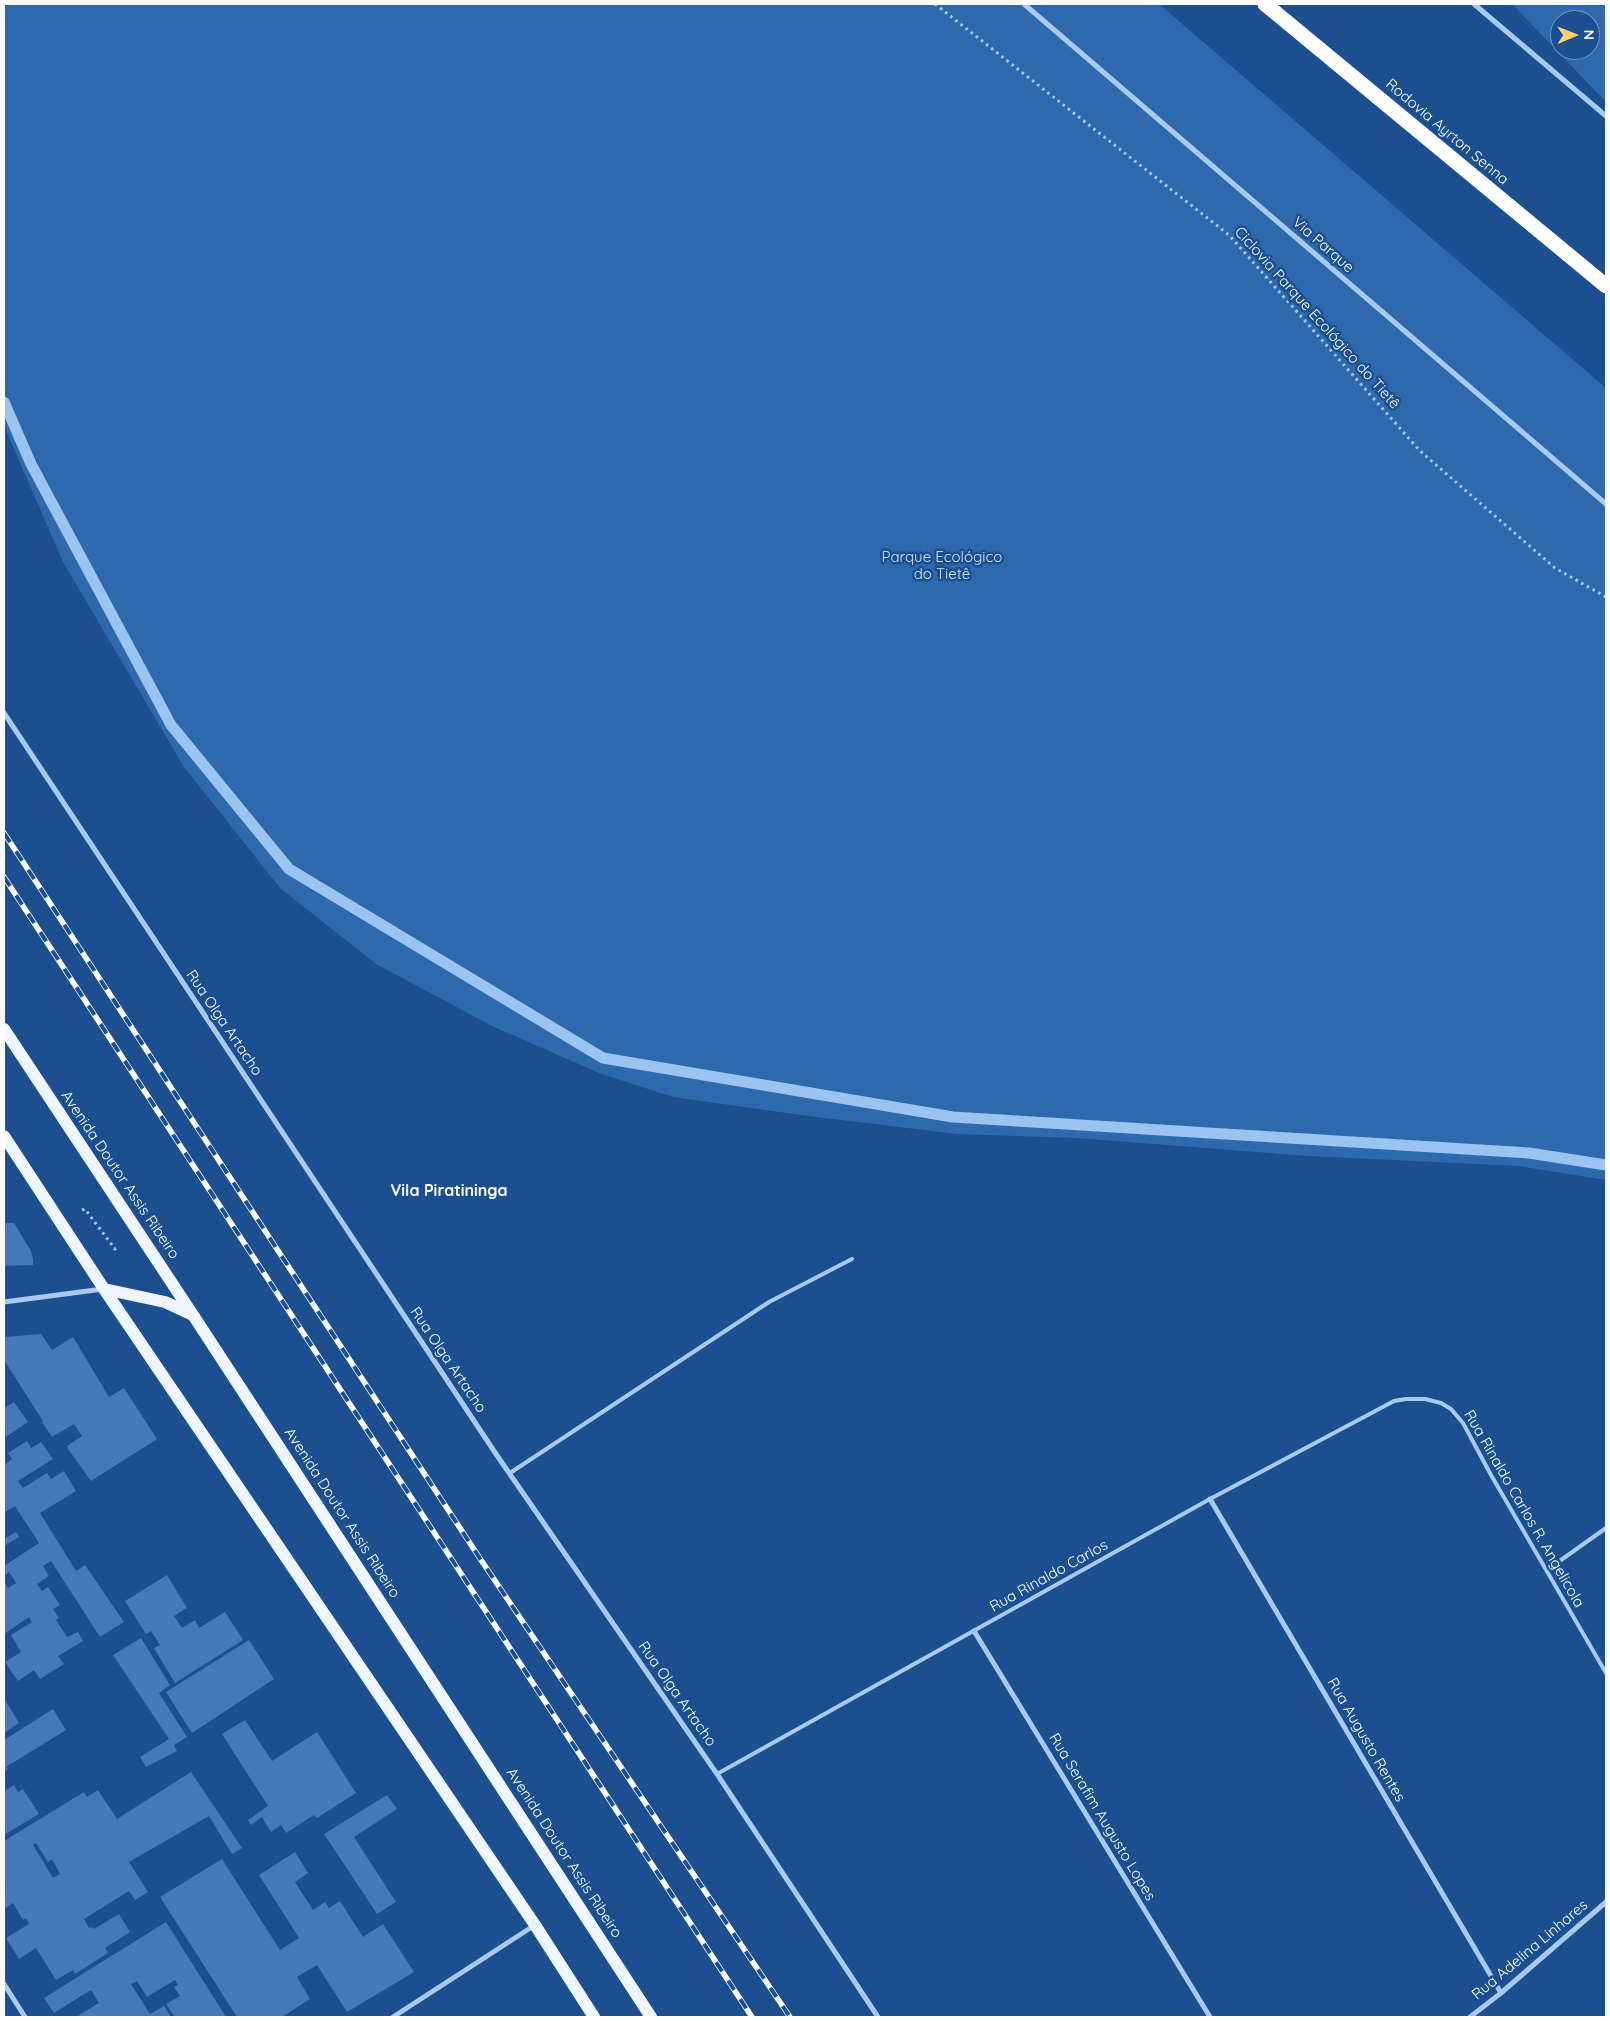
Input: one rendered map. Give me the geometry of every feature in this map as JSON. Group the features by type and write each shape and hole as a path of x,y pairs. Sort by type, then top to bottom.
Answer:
{"highway":[{"name":"Rodovia Ayrton Senna","path":"1265,4 1606,286"}],"main road":[{"name":"Avenida Doutor Assis Ribeiro","path":"4,1029 651,2017"},
{"path":"4,1136 104,1289 535,1925 594,2017"},
{"path":"104,1289 165,1302 193,1315"}],"street":[{"name":"Via Parque","path":"1024,4 1606,504"},
{"path":"1474,4 1606,116"},
{"name":"Rua Olga Artacho","path":"4,713 510,1473 717,1774 878,2017"},
{"path":"4,1302 104,1289"},
{"name":"Rua Augusto Rentes","path":"1210,1499 1500,1993"},
{"name":"Rua Serafim Augusto Lopes","path":"974,1631 1210,2017"},
{"name":"Rua Adelina Linhares","path":"1470,2017 1606,1902"},
{"path":"392,2017 535,1925"},
{"path":"4,1984 25,2017"}],"lane":[{"path":"510,1473 769,1302 852,1259"},
{"name":"Rua Rinaldo Carlos R. Angelicola","path":"1394,1401 1425,1399 1441,1403 1451,1409 1464,1423 1491,1475 1606,1673"},
{"name":"Rua Rinaldo Carlos","path":"717,1774 1210,1499 1394,1401"},
{"path":"1547,1570 1606,1528"}],"path":[{"name":"Ciclovia Parque Ecológico do Tietê","path":"935,4 1229,235 1420,451 1555,568 1606,597"},
{"path":"59,1220 85,1209 115,1249 139,1233"}],"green space":[{"name":"Parque Ecológico do Tietê","path":"4,4 1159,4 1606,388 1606,1180 1518,1166 1308,1156 1077,1138 957,1134 673,1097 599,1073 492,1026 376,964 280,888 184,767 63,562 4,426"},
{"path":"1512,4 1606,4 1606,102 1566,60 1600,60 1600,10 1550,10 1550,44"}],"building":[{"path":"4,1223 14,1223 31,1251 33,1265 4,1266"},
{"path":"41,1334 52,1350 73,1337 109,1397 124,1388 157,1439 91,1481 67,1446 82,1436 74,1424 52,1437 4,1360 4,1337"},
{"path":"14,1402 28,1422 4,1438 4,1403 6,1407"},
{"path":"27,1441 31,1448 41,1442 53,1459 18,1481 23,1488 47,1473 51,1479 64,1471 76,1491 40,1513 76,1571 85,1565 124,1622 100,1637 51,1561 43,1566 49,1576 37,1584 42,1591 48,1587 60,1605 53,1609 59,1618 56,1620 67,1637 78,1632 83,1641 58,1656 64,1664 40,1679 34,1670 18,1681 5,1662 21,1652 11,1635 32,1622 29,1617 4,1634 4,1582 8,1588 16,1583 9,1572 4,1576 4,1566 39,1543 15,1506 4,1513 4,1465 12,1459 8,1453"},
{"path":"16,1532 19,1537 4,1546 4,1539"},
{"path":"167,1575 187,1608 174,1616 182,1628 195,1620 199,1628 225,1612 243,1640 175,1683 154,1648 160,1645 151,1631 146,1634 125,1601"},
{"path":"141,1638 170,1685 159,1693 187,1737 174,1745 177,1751 146,1767 140,1757 169,1739 113,1655"},
{"path":"249,1640 274,1679 192,1733 166,1692"},
{"path":"4,1698 19,1723 4,1733"},
{"path":"53,1709 66,1730 6,1767 8,1769 4,1772 4,1740"},
{"path":"245,1720 272,1761 317,1732 356,1793 317,1818 314,1815 286,1833 281,1825 271,1832 262,1817 251,1825 248,1820 268,1806 222,1734"},
{"path":"191,1772 242,1848 232,1854 209,1816 129,1862 148,1892 135,1900 129,1891 84,1919 89,1928 92,1927 94,1929 119,1914 130,1932 105,1948 108,1953 75,1974 73,1970 56,1980 36,1948 19,1959 6,1938 29,1924 26,1918 23,1920 13,1903 4,1909 4,1890 6,1888 4,1885 4,1841 84,1792 87,1797 98,1790 117,1819","holes":["36,1843 48,1862 52,1859 60,1874 53,1878 33,1845"]},
{"path":"14,1785 18,1792 23,1789 39,1814 4,1835 4,1791"},
{"path":"387,1795 397,1809 354,1837 396,1902 377,1914 324,1834"},
{"path":"295,1852 308,1873 295,1882 313,1910 325,1902 329,1908 340,1901 363,1937 383,1924 414,1972 347,2012 317,1965 297,1977 310,1999 282,2017 237,2017 160,1897 222,1859 280,1950 299,1938 259,1875"},
{"path":"166,1922 226,2017 175,2017 166,2004 180,1996 174,1987 178,1985 175,1980 147,1997 137,1981 131,1984 150,2014 164,2006 171,2017 76,2017 99,2003 91,1990 54,2013 44,1998"}],"waterway":[{"path":"4,402 31,464 171,725 289,869 603,1058 953,1117 1529,1153 1606,1165"}],"railway":[{"path":"4,833 481,1560 790,2017"},
{"path":"4,877 752,2017"}],"district":[{"name":"Vila Piratininga","path":"449,1191"}]}
